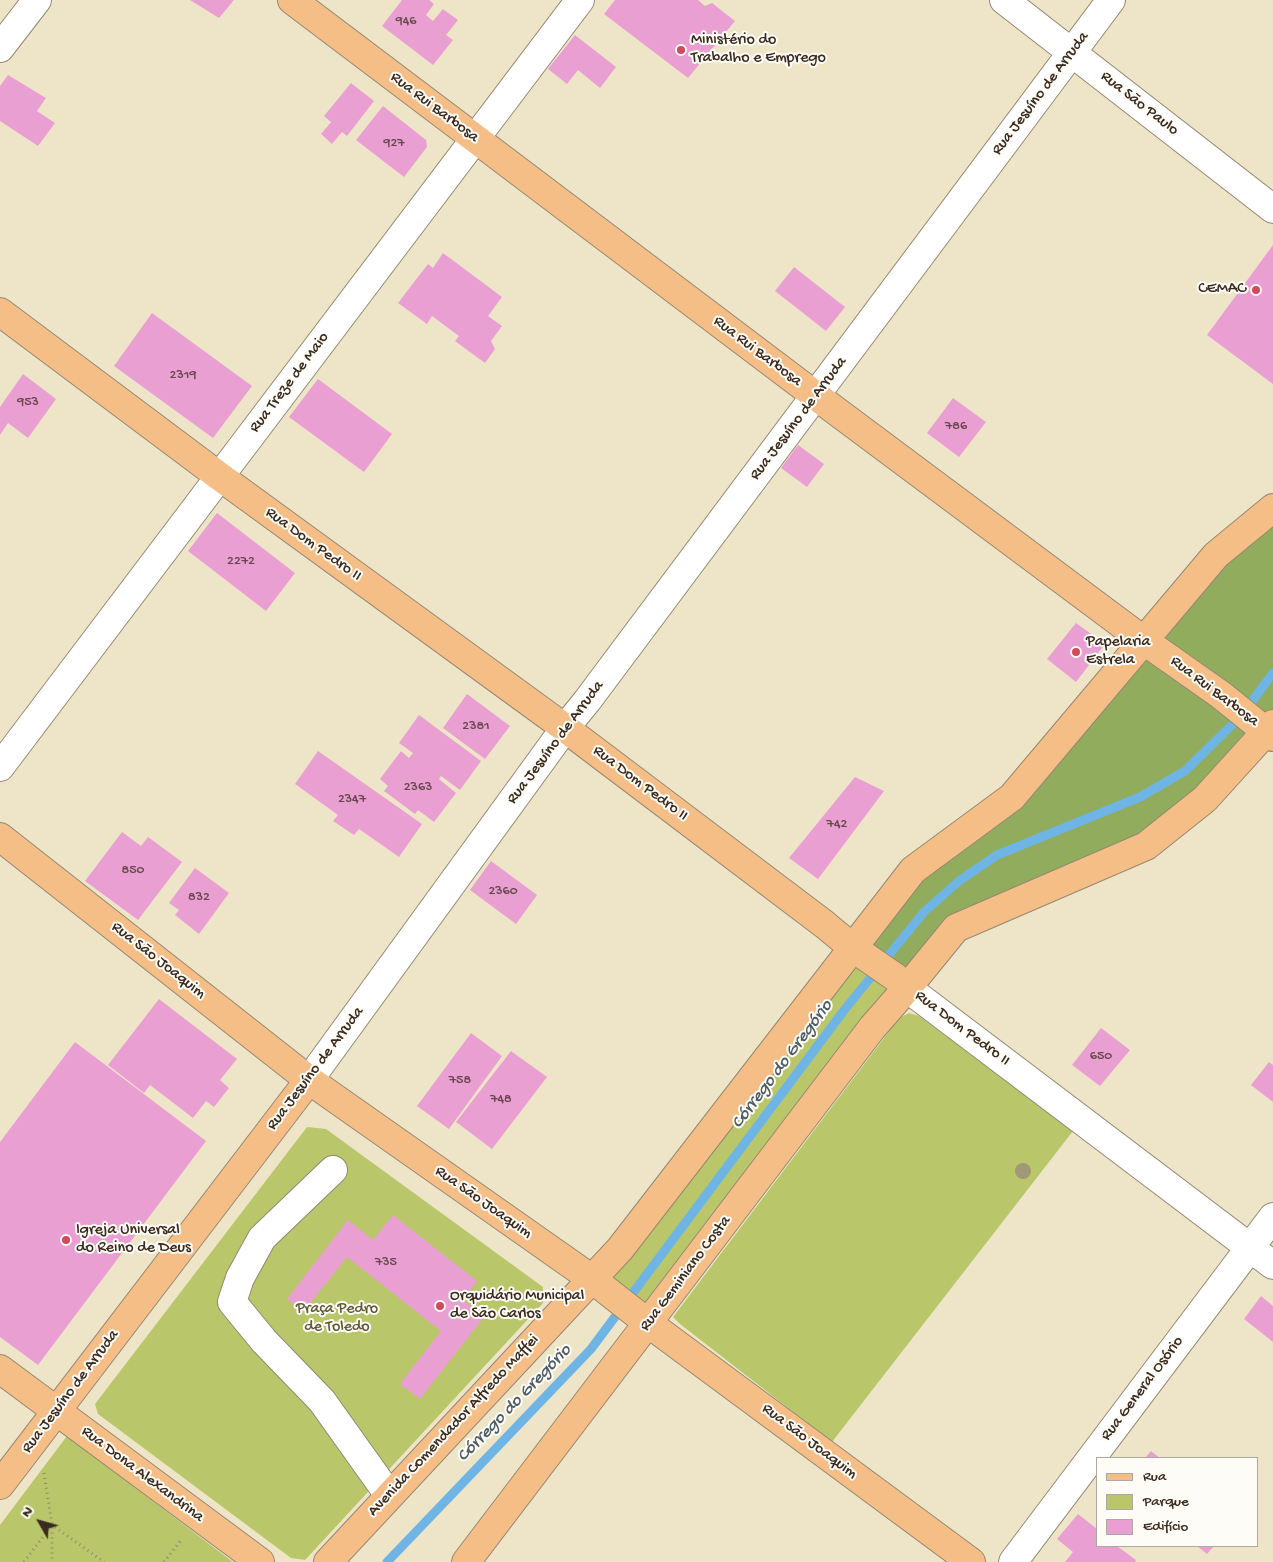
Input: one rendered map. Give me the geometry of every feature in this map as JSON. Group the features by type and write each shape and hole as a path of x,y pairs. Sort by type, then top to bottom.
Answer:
{"main road":[{"name":"Rua Rui Barbosa","path":"292,0 816,396 1143,640 1268,730"},
{"name":"Rua Dom Pedro II","path":"0,312 219,476 565,728 809,912 858,952 901,982"},
{"name":"Avenida Comendador Alfredo Maffei","path":"328,1562 390,1495 601,1286 620,1249 858,952 914,870 1012,797 1216,555 1273,508"},
{"path":"901,982 956,928 1146,846 1205,799 1268,730"},
{"name":"Rua São Joaquim","path":"0,837 309,1080 601,1286 642,1319 971,1562"},
{"name":"Rua Geminiano Costa","path":"466,1562 642,1319 872,1028 901,982"},
{"name":"Rua Jesuíno de Arruda","path":"0,1485 309,1080"},
{"name":"Rua Dona Alexandrina","path":"0,1369 260,1562"}],"street":[{"path":"0,48 36,0"},
{"name":"Rua Treze de Maio","path":"0,767 580,0"},
{"name":"Rua São Paulo","path":"1004,0 1273,209"},
{"name":"Rua Jesuíno de Arruda","path":"309,1080 565,728 816,396 1111,0"},
{"name":"Rua Dom Pedro II","path":"901,982 1273,1265"},
{"path":"334,1170 262,1238 240,1278 232,1302 264,1341 322,1401 390,1495"},
{"name":"Rua General Osório","path":"1013,1562 1273,1217"}],"path":[{"path":"39,1434 52,1525 52,1562"},
{"path":"24,1562 52,1525"},
{"path":"52,1525 104,1562"}],"green space":[{"path":"1273,508 1273,724 1146,846 956,928 907,988 853,948 968,831"},
{"path":"853,948 907,988 648,1323 592,1279"},
{"path":"909,1013 919,1016 1073,1131 832,1442 673,1317 899,1018"},
{"name":"Praça Pedro de Toledo","path":"307,1127 326,1129 543,1287 543,1303 305,1560 291,1558 98,1414 95,1404"},
{"path":"67,1436 233,1562 0,1562 0,1525"}],"building":[{"path":"190,0 234,0 219,18"},
{"path":"402,0 429,0 434,4 426,15 433,21 443,9 458,20 446,35 453,40 433,65 382,26"},
{"name":"Ministério do Trabalho e Emprego","path":"615,0 698,0 705,6 712,3 735,21 688,78 604,14"},
{"path":"575,35 616,67 600,88 578,70 567,84 548,69"},
{"path":"8,75 46,98 37,111 55,123 38,146 0,121 0,86"},
{"path":"351,83 374,101 347,136 342,132 332,144 321,134 331,122 324,116"},
{"path":"383,106 426,140 427,147 404,177 356,140"},
{"name":"CEMAC","path":"1273,245 1273,384 1207,335"},
{"path":"443,253 502,297 488,316 502,326 491,341 495,349 485,363 455,341 459,336 432,316 427,324 398,303 428,264 433,268"},
{"path":"794,267 845,307 826,331 775,291"},
{"path":"152,313 252,386 213,438 114,366"},
{"path":"23,374 56,399 28,438 8,423 0,435 0,407"},
{"path":"318,379 392,434 364,472 289,417"},
{"path":"953,398 986,422 959,457 927,433"},
{"path":"798,445 824,464 807,487 781,468"},
{"path":"217,513 295,573 266,611 188,551"},
{"name":"Papelaria Estrela","path":"1076,623 1105,644 1076,682 1047,659"},
{"path":"467,694 510,726 485,759 443,728"},
{"path":"419,715 481,761 460,790 441,776 439,779 456,793 434,822 418,810 415,814 384,791 388,786 380,779 401,751 409,758 413,753 399,743"},
{"path":"318,751 422,824 399,857 359,829 354,835 333,821 338,815 295,784"},
{"path":"855,777 884,791 818,879 789,858"},
{"path":"122,832 141,846 148,837 182,862 138,920 85,881"},
{"path":"491,861 537,895 516,924 470,890"},
{"path":"195,868 229,893 199,934 175,915 179,910 169,903"},
{"path":"159,999 237,1059 220,1080 229,1088 214,1107 206,1101 193,1118 150,1085 144,1093 108,1065"},
{"path":"1101,1028 1130,1050 1100,1086 1072,1065"},
{"path":"471,1033 502,1056 449,1129 417,1106"},
{"name":"Igreja Universal do Reino de Deus","path":"75,1042 206,1141 38,1365 0,1337 0,1142"},
{"path":"511,1051 547,1077 492,1149 456,1122"},
{"path":"1269,1062 1273,1065 1273,1102 1251,1085"},
{"name":"Orquidário Municipal de São Carlos","path":"393,1215 477,1281 463,1300 484,1317 420,1399 400,1384 441,1331 347,1257 303,1312 287,1299 348,1220 373,1240"},
{"path":"1261,1296 1273,1306 1273,1342 1244,1319"},
{"path":"1151,1451 1159,1457 1146,1457"},
{"path":"1078,1514 1096,1528 1096,1547 1118,1547 1136,1560 1135,1562 1065,1562 1073,1552 1057,1539"},
{"path":"1198,1547 1213,1547 1207,1554"}],"waterway":[{"name":"Córrego do Gregório","path":"387,1562 591,1349 845,1009 924,912 959,881 997,855 1140,797 1185,771 1242,715 1273,673"}],"place":[{"name":"Ministério do Trabalho e Emprego","path":"681,50"},
{"name":"CEMAC","path":"1256,290"},
{"name":"Papelaria Estrela","path":"1076,652"},
{"name":"Igreja Universal do Reino de Deus","path":"66,1240"},
{"name":"Orquidário Municipal de São Carlos","path":"440,1306"}]}
